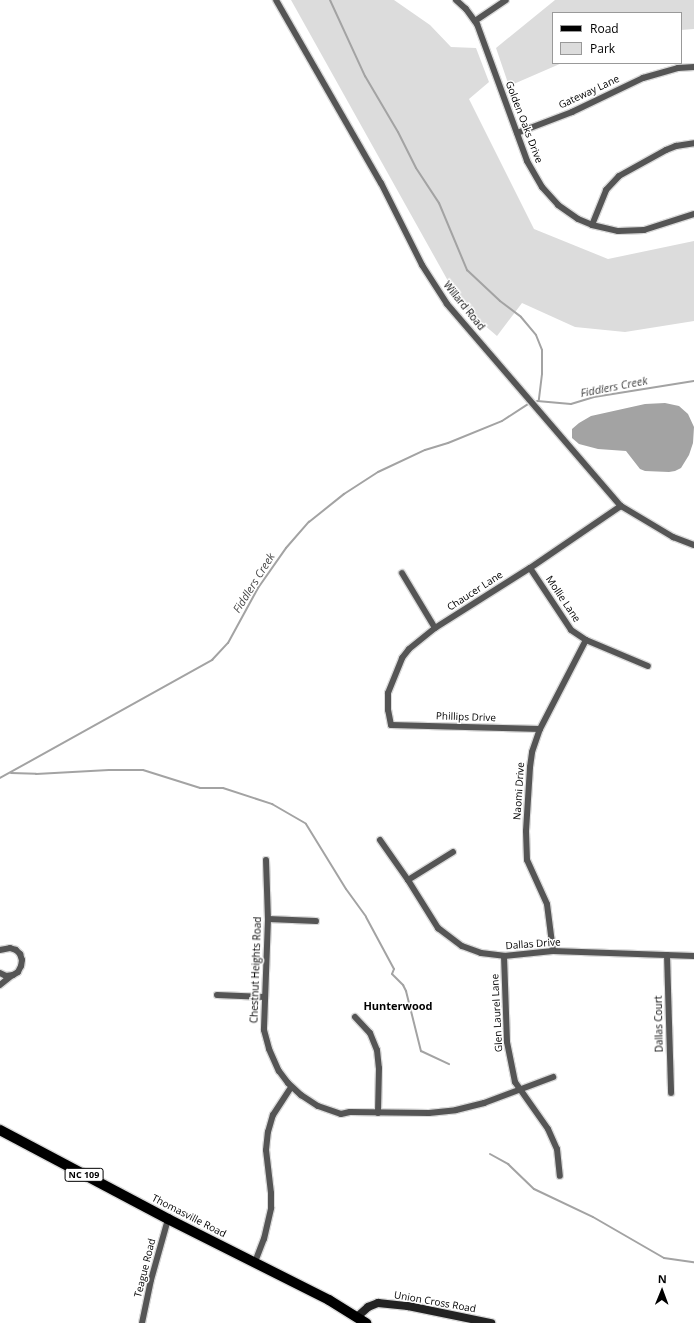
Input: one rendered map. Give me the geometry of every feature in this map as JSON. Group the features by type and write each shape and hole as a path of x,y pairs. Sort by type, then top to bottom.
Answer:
{"main road":[{"name":"Thomasville Road","path":"0,1130 168,1219 329,1300 366,1323"},
{"name":"Union Cross Road","path":"357,1317 368,1307 378,1303 408,1306 490,1323"}],"street":[{"name":"Willard Road","path":"276,0 381,183 422,265 447,304 621,506 667,534 694,545"},
{"name":"Golden Oaks Drive","path":"456,0 466,9 480,31 517,133 534,174 550,197 568,212 592,225 618,231 633,231 656,227 694,214"},
{"path":"475,21 506,0"},
{"name":"Gateway Lane","path":"517,133 572,112 643,78 678,68 694,67"},
{"path":"592,225 606,190 619,176 666,150 676,146 694,143"},
{"name":"Chaucer Lane","path":"391,725 388,710 388,693 394,675 409,649 436,628 530,568 621,506"},
{"name":"Mollie Lane","path":"530,568 571,630 586,640 648,666"},
{"path":"402,573 436,628"},
{"name":"Naomi Drive","path":"552,951 547,904 527,860 526,831 530,767 532,752 540,729 586,640"},
{"name":"Phillips Drive","path":"391,725 540,729"},
{"name":"Dallas Drive","path":"380,840 408,880 438,928 462,946 481,953 504,956 552,951 694,956"},
{"path":"408,880 453,852"},
{"name":"Chestnut Heights Road","path":"266,860 268,919 264,1030 269,1049 279,1071 291,1087 310,1101 332,1112 341,1114 350,1112 429,1114 456,1110 502,1097 519,1089 553,1077"},
{"path":"268,919 316,921"},
{"path":"0,950 10,948 16,950 20,954 22,960 22,966 18,972 0,985"},
{"name":"Dallas Court","path":"667,955 671,1093"},
{"name":"Glen Laurel Lane","path":"504,956 507,1042 515,1082 548,1129 556,1149 560,1176"},
{"path":"0,973 6,976 13,975"},
{"path":"217,995 265,998"},
{"path":"355,1017 370,1033 377,1050 379,1068 378,1113"},
{"path":"255,1262 264,1239 271,1208 271,1193 266,1150 268,1132 276,1109 291,1087"},
{"name":"Teague Road","path":"142,1323 151,1280 168,1219"}],"green space":[{"path":"291,0 394,0 430,25 451,47 476,48 489,82 469,99 534,229 608,259 694,241 694,321 625,332 575,327 522,303 497,336 462,306"},
{"path":"555,0 694,0 694,29 682,30 682,12 552,12 552,64 560,64 509,86 496,48"}],"shaded area":[{"path":"665,403 679,406 688,414 694,427 693,443 689,455 681,468 675,471 645,471 640,469 626,451 598,449 579,444 572,438 572,429 591,416 645,404"}],"waterway":[{"path":"330,0 365,76 398,132 416,168 439,203 467,270 500,301 521,317 536,335 542,350 542,374 539,400"},
{"name":"Fiddlers Creek","path":"537,401 571,404 594,397 694,381"},
{"name":"Fiddlers Creek","path":"0,778 212,660 228,643 258,588 286,548 309,522 344,494 378,472 425,450 448,443 502,421 527,405"},
{"path":"11,773 36,774 109,770 143,770 200,788 223,788 272,804 306,824 346,889 366,917 394,969 392,974 403,985 406,991 421,1051 449,1064"},
{"path":"490,1154 508,1164 534,1189 593,1217 664,1258 694,1262"}],"district":[{"name":"Hunterwood","path":"398,1006"}]}
